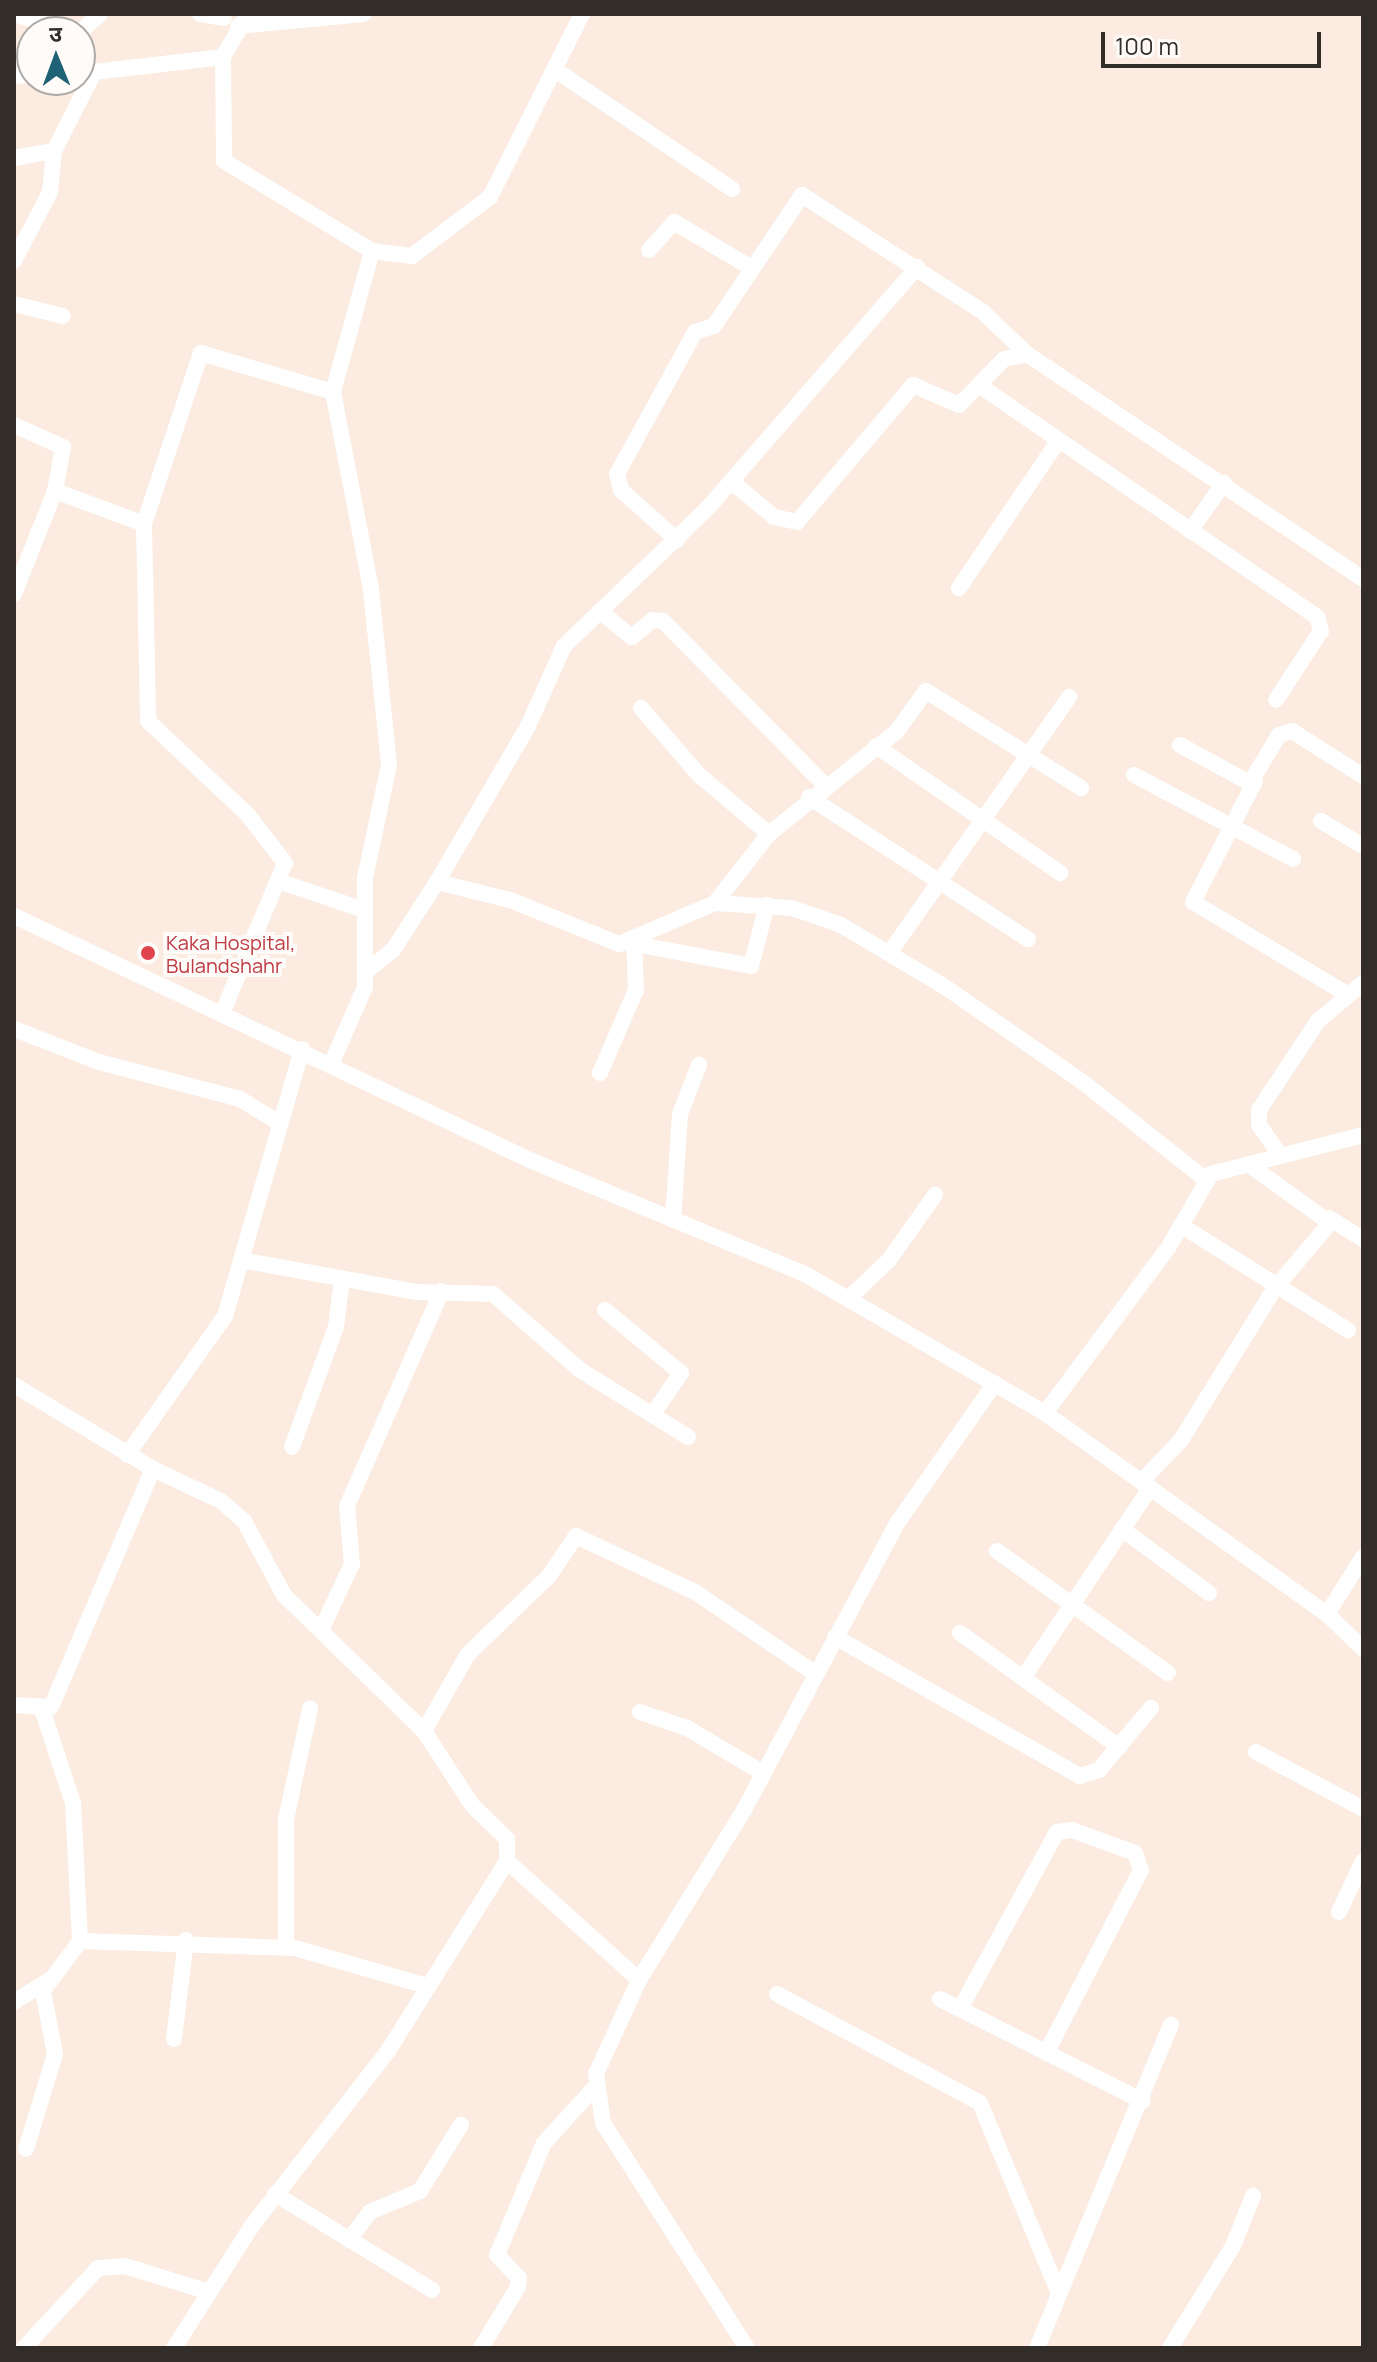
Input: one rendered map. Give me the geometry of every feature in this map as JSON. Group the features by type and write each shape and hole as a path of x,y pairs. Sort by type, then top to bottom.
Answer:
{"street":[{"path":"200,14 231,31"},
{"path":"96,69 231,31 363,14"},
{"path":"231,31 224,161 372,251 412,256 490,197 509,172 579,19"},
{"path":"554,69 732,189"},
{"path":"14,261 50,192 54,151 77,96"},
{"path":"14,158 54,151"},
{"path":"677,540 621,490 617,474 690,340 714,326 748,266 807,193 1000,326 1027,354 1224,483 1363,579"},
{"path":"649,250 674,222 748,266"},
{"path":"332,1062 368,970 364,910 389,765 387,707 333,392 372,251"},
{"path":"368,970 393,950 437,882 528,726 564,646 677,540 917,267"},
{"path":"14,304 63,316"},
{"path":"223,1011 281,882 285,863 276,845 148,721 144,524 201,353 333,392"},
{"path":"731,481 774,517 797,522 913,385 959,405 1004,359 1027,354"},
{"path":"980,386 1322,623 1276,700"},
{"path":"14,425 63,447 55,491 14,594"},
{"path":"959,588 1058,441"},
{"path":"1190,531 1224,483"},
{"path":"55,491 144,524"},
{"path":"602,613 632,637 652,620 663,621 824,784"},
{"path":"635,941 715,903 769,834 824,784 905,723 930,690 1081,788"},
{"path":"890,952 938,875 1069,697"},
{"path":"641,708 699,775 769,834"},
{"path":"1347,994 1195,906 1232,825 1279,735 1292,731 1363,776"},
{"path":"1180,745 1255,781"},
{"path":"876,746 982,816 1060,873"},
{"path":"1134,775 1293,859"},
{"path":"809,797 938,875 1028,939"},
{"path":"1321,821 1363,846"},
{"path":"281,882 364,910"},
{"path":"437,882 530,907 601,940 635,941 751,966 767,905"},
{"path":"715,903 767,905 820,916 890,952 1084,1083 1206,1180"},
{"path":"14,916 332,1062 532,1161 848,1299 1045,1413 1327,1614 1363,1649"},
{"path":"600,1073 636,990 635,941"},
{"path":"1278,1152 1259,1125 1259,1110 1318,1021 1363,983"},
{"path":"14,1029 99,1062 240,1099 278,1122"},
{"path":"127,1455 220,1326 302,1049"},
{"path":"673,1220 680,1114 699,1065"},
{"path":"1045,1413 1182,1226 1206,1180 1224,1167 1250,1165 1278,1152 1361,1139"},
{"path":"1250,1165 1363,1239"},
{"path":"848,1299 889,1260 935,1195"},
{"path":"1023,1678 1122,1529 1146,1485 1181,1440 1275,1288 1329,1218"},
{"path":"1182,1226 1275,1288 1348,1330"},
{"path":"241,1260 342,1278 493,1294 580,1370 688,1437"},
{"path":"292,1447 336,1327 342,1278"},
{"path":"322,1628 352,1564 347,1506 442,1291"},
{"path":"605,1310 681,1373 652,1415"},
{"path":"481,2348 518,2287 519,2278 497,2255 544,2143 594,2088 639,1980 763,1773 898,1522 995,1383"},
{"path":"14,1385 127,1455 235,1511 257,1537 284,1595 322,1628 424,1731 472,1805 510,1842 507,1861 371,2075 275,2194 206,2291 174,2348"},
{"path":"26,2149 55,2054 43,1991 80,1941 73,1803 43,1712 153,1469"},
{"path":"1122,1529 1209,1593"},
{"path":"424,1731 468,1654 549,1576 576,1536 685,1586 816,1674"},
{"path":"997,1551 1168,1673"},
{"path":"1327,1614 1363,1557"},
{"path":"960,1633 1119,1747"},
{"path":"835,1637 1080,1776 1093,1776 1151,1708"},
{"path":"14,1705 43,1712"},
{"path":"286,1947 286,1819 310,1709"},
{"path":"640,1712 687,1728 763,1773"},
{"path":"1256,1752 1363,1809"},
{"path":"960,2009 1057,1832 1072,1830 1135,1853 1141,1870 1046,2053"},
{"path":"507,1861 639,1980"},
{"path":"1339,1912 1363,1861"},
{"path":"80,1941 186,1940 286,1947 427,1986"},
{"path":"174,2039 186,1940"},
{"path":"14,2002 49,1980"},
{"path":"777,1994 958,2085 980,2103 1058,2291"},
{"path":"940,1999 1143,2101"},
{"path":"1037,2348 1058,2291 1143,2101 1171,2025"},
{"path":"594,2088 603,2123 747,2348"},
{"path":"349,2240 370,2212 420,2191 461,2125"},
{"path":"275,2194 432,2290"},
{"path":"1170,2348 1233,2246 1253,2196"},
{"path":"24,2348 98,2268 125,2266 206,2291"}],"place":[{"name":"Kaka Hospital, Bulandshahr","path":"148,953"}]}
